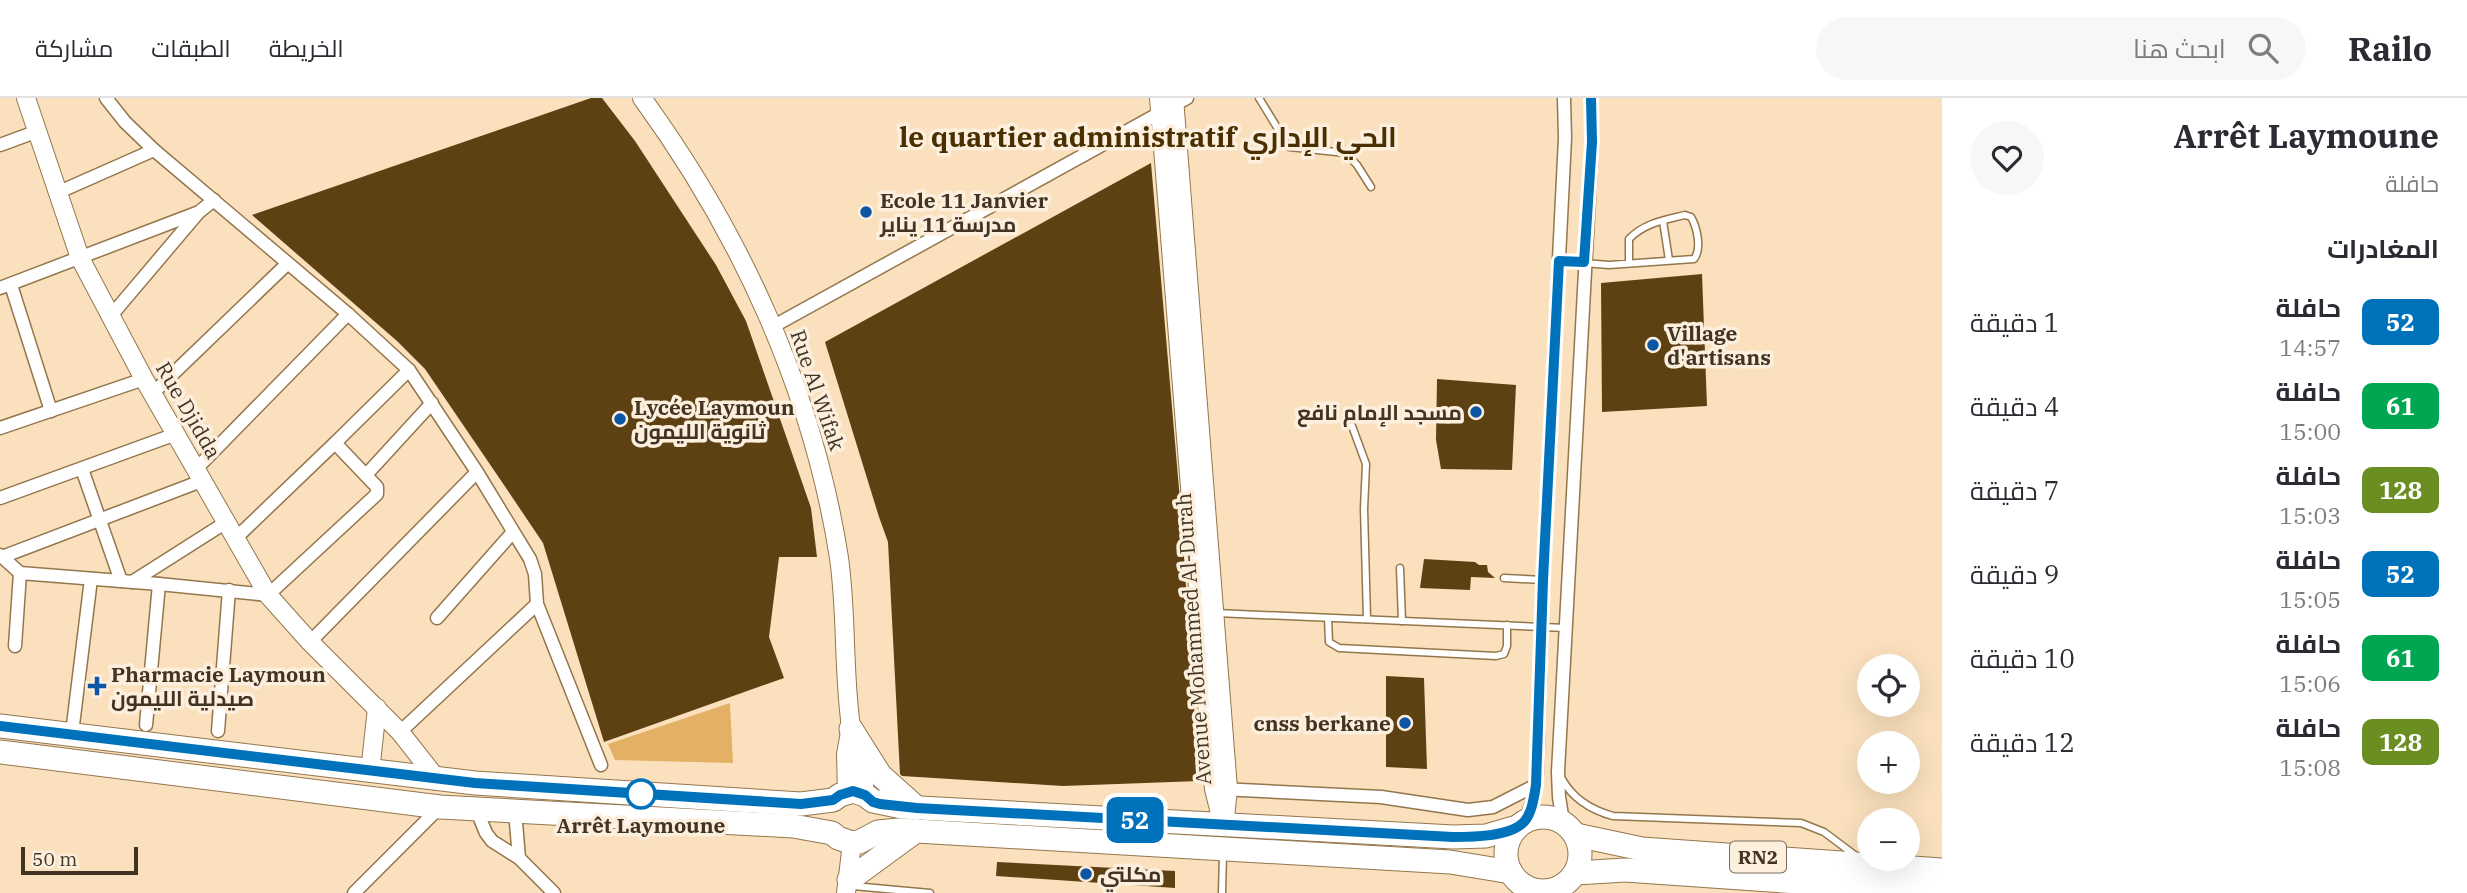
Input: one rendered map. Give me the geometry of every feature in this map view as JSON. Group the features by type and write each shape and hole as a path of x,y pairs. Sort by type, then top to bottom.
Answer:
{"highway":[{"name":"RN2","path":"0,726 370,772 513,786 784,803 855,797 917,820 1223,849 1450,862 1543,891 1625,870 1942,892"},
{"path":"847,886 917,820 880,775 851,729"},
{"name":"RN2","path":"0,752 440,807 793,826 852,837 892,830 917,820 1223,825 1469,837 1502,832 1544,816 1570,829 1642,849 1857,863"},
{"path":"855,797 878,818 852,837 828,827 827,813 855,797"},
{"path":"1521,824 1511,834 1506,853 1521,884"},
{"path":"1565,884 1581,854 1570,829"},
{"name":"RN2","path":"1920,868 1942,870"}],"street":[{"name":"Rue Djidda","path":"26,98 80,258 148,387 268,595 310,642 400,732 437,779"},
{"path":"106,98 125,122 154,150 348,314 409,370 477,472 530,559 535,574 537,604 601,765"},
{"name":"Rue Al Wifak","path":"642,98 678,150 719,219 772,327 806,418 828,500 839,559 846,619 851,729 861,761 855,797"},
{"path":"1521,824 1534,798 1536,785 1543,580 1565,138 1564,98"},
{"path":"1570,829 1559,797 1558,772 1592,142 1591,98"},
{"path":"772,327 1171,103"},
{"name":"Avenue Mohammed Al-Durah","path":"1171,103 1223,825"},
{"path":"0,145 38,131"},
{"path":"58,192 154,150"},
{"path":"110,317 199,212 214,200"},
{"path":"51,411 5,287 199,212"},
{"path":"0,428 51,411 148,387 287,264"},
{"path":"335,443 377,487 377,494 268,595 20,573 1,556 100,520 200,474 348,314"},
{"path":"236,538 409,370"},
{"path":"366,475 432,403"},
{"path":"0,498 176,434"},
{"path":"82,469 126,581"},
{"path":"310,642 477,472"},
{"path":"126,581 228,522"},
{"path":"437,618 513,532"},
{"path":"15,646 20,573"},
{"path":"72,733 92,579"},
{"path":"146,725 159,584"},
{"path":"218,731 229,590"},
{"path":"400,732 537,604"},
{"path":"370,772 377,708"},
{"path":"1221,789 1381,797 1468,810 1493,807 1536,785"},
{"path":"354,893 440,807"},
{"path":"476,809 492,841 519,858 554,893"},
{"path":"515,811 519,858"},
{"path":"847,886 852,837"}],"lane":[{"path":"1259,98 1289,147 1346,153 1371,187"},
{"path":"1559,261 1609,265 1694,259 1698,254 1698,243 1691,216 1685,215 1648,225 1629,239 1629,263"},
{"path":"1663,221 1669,260"},
{"path":"1352,426 1366,464 1364,509 1367,619"},
{"path":"1400,568 1402,621"},
{"path":"1504,578 1543,580"},
{"path":"1207,613 1567,628"},
{"path":"1328,618 1328,638 1335,647 1496,656 1507,650 1507,625"},
{"path":"1558,772 1572,793 1602,813 1625,817 1801,823 1824,832 1857,857"},
{"path":"1222,893 1223,849"},
{"path":"847,886 930,893"}],"shaded area":[{"path":"730,703 733,763 615,760 608,744"}],"building":[{"name":"Lycée Laymoun ثانوية الليمون","path":"591,98 602,98 635,141 716,265 746,321 811,508 817,557 779,557 769,637 784,678 604,742 543,543 425,369 397,341 252,215"},
{"path":"1151,163 1181,512 1199,781 1063,786 902,776 888,542 825,342"},
{"name":"Village d'artisans","path":"1702,274 1707,406 1602,412 1601,283"},
{"name":"مسجد الإمام نافع","path":"1437,379 1516,385 1512,470 1441,469 1436,440"},
{"path":"1424,559 1487,565 1488,572 1495,578 1471,577 1470,590 1420,588"},
{"name":"cnss berkane","path":"1386,676 1424,678 1427,769 1386,767"},
{"name":"مكلتي","path":"997,862 1175,871 1175,888 996,876"}],"bus line":[{"name":"52","path":"0,726 370,772 552,789 801,804 833,800 853,791 880,804 917,808 1453,837 1486,836 1517,827 1525,821 1531,810 1536,785 1559,261 1584,262 1592,142 1591,98"}],"place":[{"name":"Ecole 11 Janvier مدرسة 11 يناير","path":"866,212"},
{"name":"Village d'artisans","path":"1653,345"},
{"name":"مسجد الإمام نافع","path":"1476,412"},
{"name":"Lycée Laymoun ثانوية الليمون","path":"620,419"},
{"name":"Pharmacie Laymoun صيدلية الليمون","path":"97,686"},
{"name":"cnss berkane","path":"1405,723"},
{"name":"Arrêt Laymoune","path":"641,794"},
{"name":"مكلتي","path":"1086,874"}],"district":[{"name":"le quartier administratif الحي الإداري","path":"1148,136"}]}
